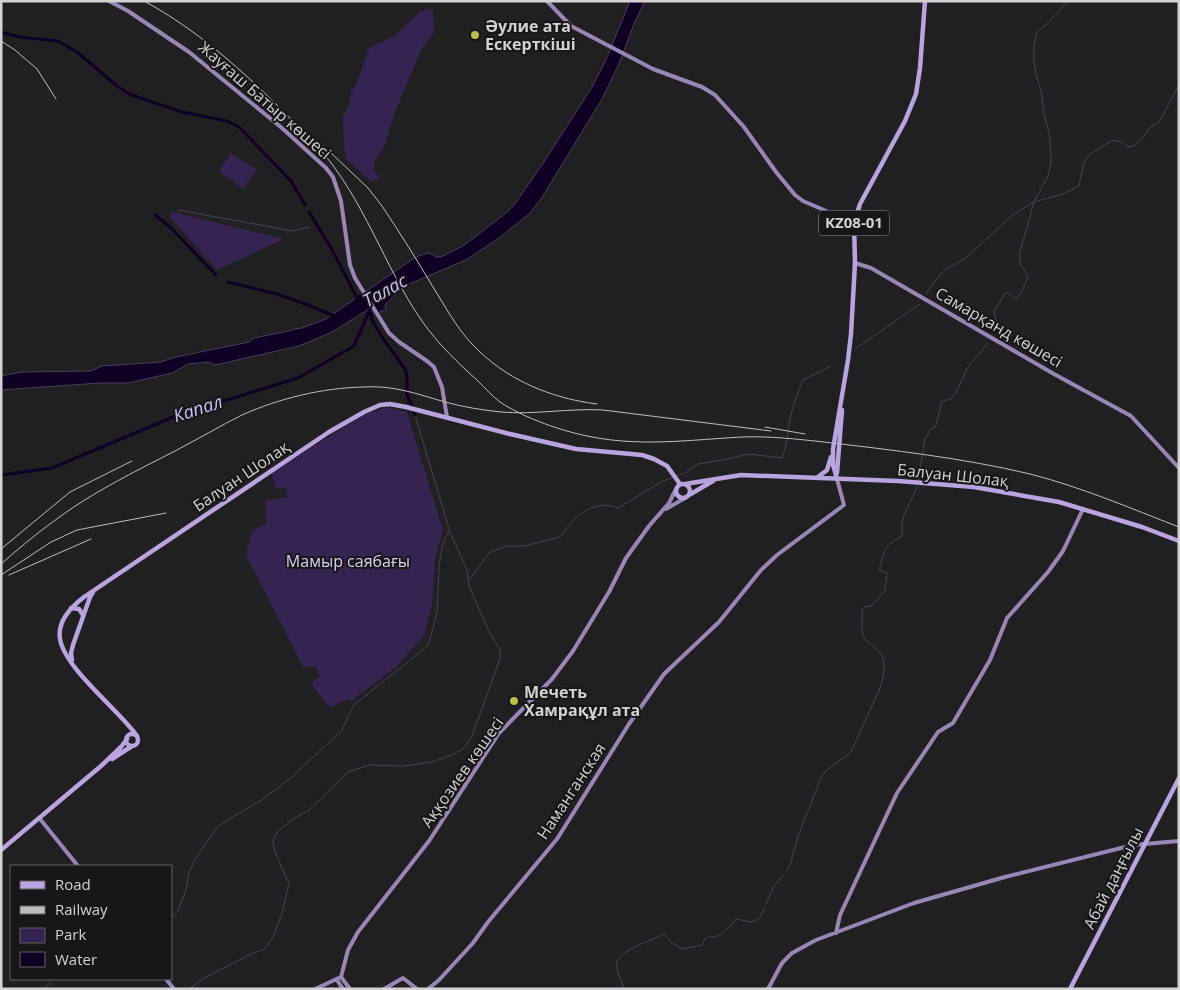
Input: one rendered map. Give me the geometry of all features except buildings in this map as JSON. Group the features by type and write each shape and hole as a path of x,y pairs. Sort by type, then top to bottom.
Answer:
{"main road":[{"name":"KZ08-01","path":"837,479 843,397 851,334 855,263 854,223 860,204 905,121 916,94 925,1"},
{"name":"KZ08-01","path":"814,478 827,470 843,397"},
{"name":"Балуан Шолақ","path":"71,608 230,497 329,432 364,412 390,404 406,406 447,417"},
{"path":"447,417 576,449 642,455 667,466 682,484 690,488 687,497 678,496 676,489 682,484"},
{"name":"KZ08-01","path":"833,449 833,465 837,479"},
{"name":"Балуан Шолақ","path":"682,484 741,475 898,480 974,487 1083,508 1179,541"},
{"name":"Балуан Шолақ","path":"687,497 718,478"},
{"path":"74,666 71,653 73,645 90,596 98,588"},
{"path":"83,615 78,609 71,608 65,616 60,628 62,646 74,666 125,725 128,744 132,746"},
{"path":"62,646 73,645"},
{"path":"100,766 138,743 137,736 129,725 118,716"},
{"path":"1,850 40,819 100,766 121,747 127,738 133,734 137,736"},
{"name":"Абай даңғылы","path":"1070,989 1179,778"}],"street":[{"name":"Жауғаш Батыр көшесі","path":"109,1 128,11 189,52 282,128 326,168 333,177 339,195 345,221 350,265 360,286 390,333 434,367 442,387 447,417"},
{"path":"547,1 566,22 598,40 631,58 715,95 744,127 795,195 803,201 854,223"},
{"name":"Самарқанд көшесі","path":"855,263 871,268 1054,374 1131,416 1179,468"},
{"name":"Наманганская","path":"428,989 473,944 488,922 557,839 629,724 664,674 720,622 761,570 777,555 844,505 837,479"},
{"name":"Аққозиев көшесі","path":"342,977 348,950 358,932 429,841 499,734 552,679 573,651 609,592 626,558 649,526 669,503 676,489"},
{"name":"Аққозиев көшесі","path":"662,512 687,497"},
{"path":"836,933 840,915 897,793 938,732 953,722 990,660 1007,618 1048,572 1063,551 1083,508"},
{"path":"40,819 77,865"},
{"path":"768,989 782,963 792,953 805,945 914,903 1005,877 1133,845 1179,840"},
{"path":"315,989 342,977 350,989"},
{"path":"384,989 404,978 417,989"},
{"path":"337,980 343,989"}],"green space":[{"path":"429,8 433,11 434,33 421,50 395,112 384,147 374,162 374,171 380,178 379,180 371,181 347,161 344,146 343,118 350,101 351,92 356,85 369,48 394,36 420,12"},
{"path":"231,153 257,170 243,189 219,171"},
{"path":"173,212 284,239 217,270 169,216"},
{"name":"Мамыр саябағы","path":"387,407 407,412 443,530 435,560 432,603 424,636 396,667 351,701 347,699 330,708 310,683 320,677 315,666 303,667 246,555 252,531 266,524 265,501 288,497 286,488 276,489 271,473 365,414"}],"water":[{"name":"Талас","path":"630,1 645,1 618,66 602,99 541,199 529,214 499,238 466,260 402,287 385,305 386,309 376,314 369,309 332,332 299,346 215,365 208,362 188,364 172,373 128,383 100,383 1,390 1,376 22,372 91,371 102,366 160,362 302,328 326,319 418,256 429,253 436,257 441,257 463,246 514,205 544,162 592,87 605,62"}],"waterway":[{"path":"993,332 997,325 994,311 1006,292 1017,299 1028,276 1020,264 1020,252 1034,202 1048,176 1051,162 1050,137 1044,114 1041,90 1036,75 1034,45 1037,32 1068,1"},
{"path":"1,32 19,37 58,41 77,52 129,94 182,112 227,121 239,127 291,181 305,205"},
{"path":"926,294 945,270 966,258 1011,216 1034,202 1063,194 1079,186 1084,162 1090,154 1113,140 1122,142 1129,147 1134,146 1144,137 1149,128 1159,122 1179,85"},
{"path":"178,210 293,231 309,227"},
{"name":"Талас","path":"309,212 331,248 357,298 359,296 362,297"},
{"path":"155,215 170,227 216,275"},
{"path":"228,282 277,294 334,316"},
{"path":"855,349 920,304"},
{"name":"Капал","path":"1,475 52,468 178,415 298,378 354,346 370,309"},
{"name":"Талас","path":"370,310 372,320 382,337 405,369 407,394 415,415"},
{"path":"918,482 925,439 931,429 936,426 942,401 951,399 956,393 968,367 988,343"},
{"path":"676,476 685,473 698,464 749,454 782,458 791,414 803,380 831,366"},
{"path":"189,989 204,978 265,949 273,937 282,913 289,884 275,852 273,841 276,834 290,821 309,810 348,772 370,765 404,766 432,762 464,748 472,736 500,659 500,649 490,634 469,586 467,570 450,532 415,415"},
{"path":"469,580 489,553 506,546 524,546 560,537 571,523 584,512 600,506 618,508 663,481 672,478"},
{"path":"787,870 821,778 827,770 851,752 880,688 884,662 879,652 864,637 862,610 864,607 871,606 885,591 887,573 879,570 882,558 888,546 902,536 904,515 918,485"},
{"path":"172,918 177,912 186,890 189,873 195,859 218,826 263,799 292,777 341,731 355,704 428,645 437,611 440,559 445,539 449,532"},
{"path":"766,904 774,886 784,874"},
{"path":"624,989 618,972 617,962 630,949 664,934 672,943 683,949 702,945 707,937 721,934 736,919 751,922 759,919 765,907"},
{"path":"44,989 52,980"}],"railway":[{"path":"144,1 192,31 237,67 318,147 349,189 408,300 428,329 448,353 494,397 518,412 545,424 576,434 623,441 669,442 773,437 875,448 979,463 1030,474 1068,485 1179,527"},
{"path":"1,41 37,69 56,99"},
{"path":"331,153 368,188 382,206 456,324 472,344 499,367 529,385 562,397 597,404"},
{"path":"1,564 34,536 83,501 113,483 242,415 286,399 333,389 385,387 459,405 494,411 526,413 603,410 771,431"},
{"path":"765,427 805,434"},
{"path":"1,549 70,492 132,461"},
{"path":"1,575 51,542 77,530 166,513"},
{"path":"9,575 91,539"}],"place":[{"name":"Әулие ата Ескерткіші","path":"475,35"},
{"name":"Мечеть Хамрақұл ата","path":"514,701"}]}
